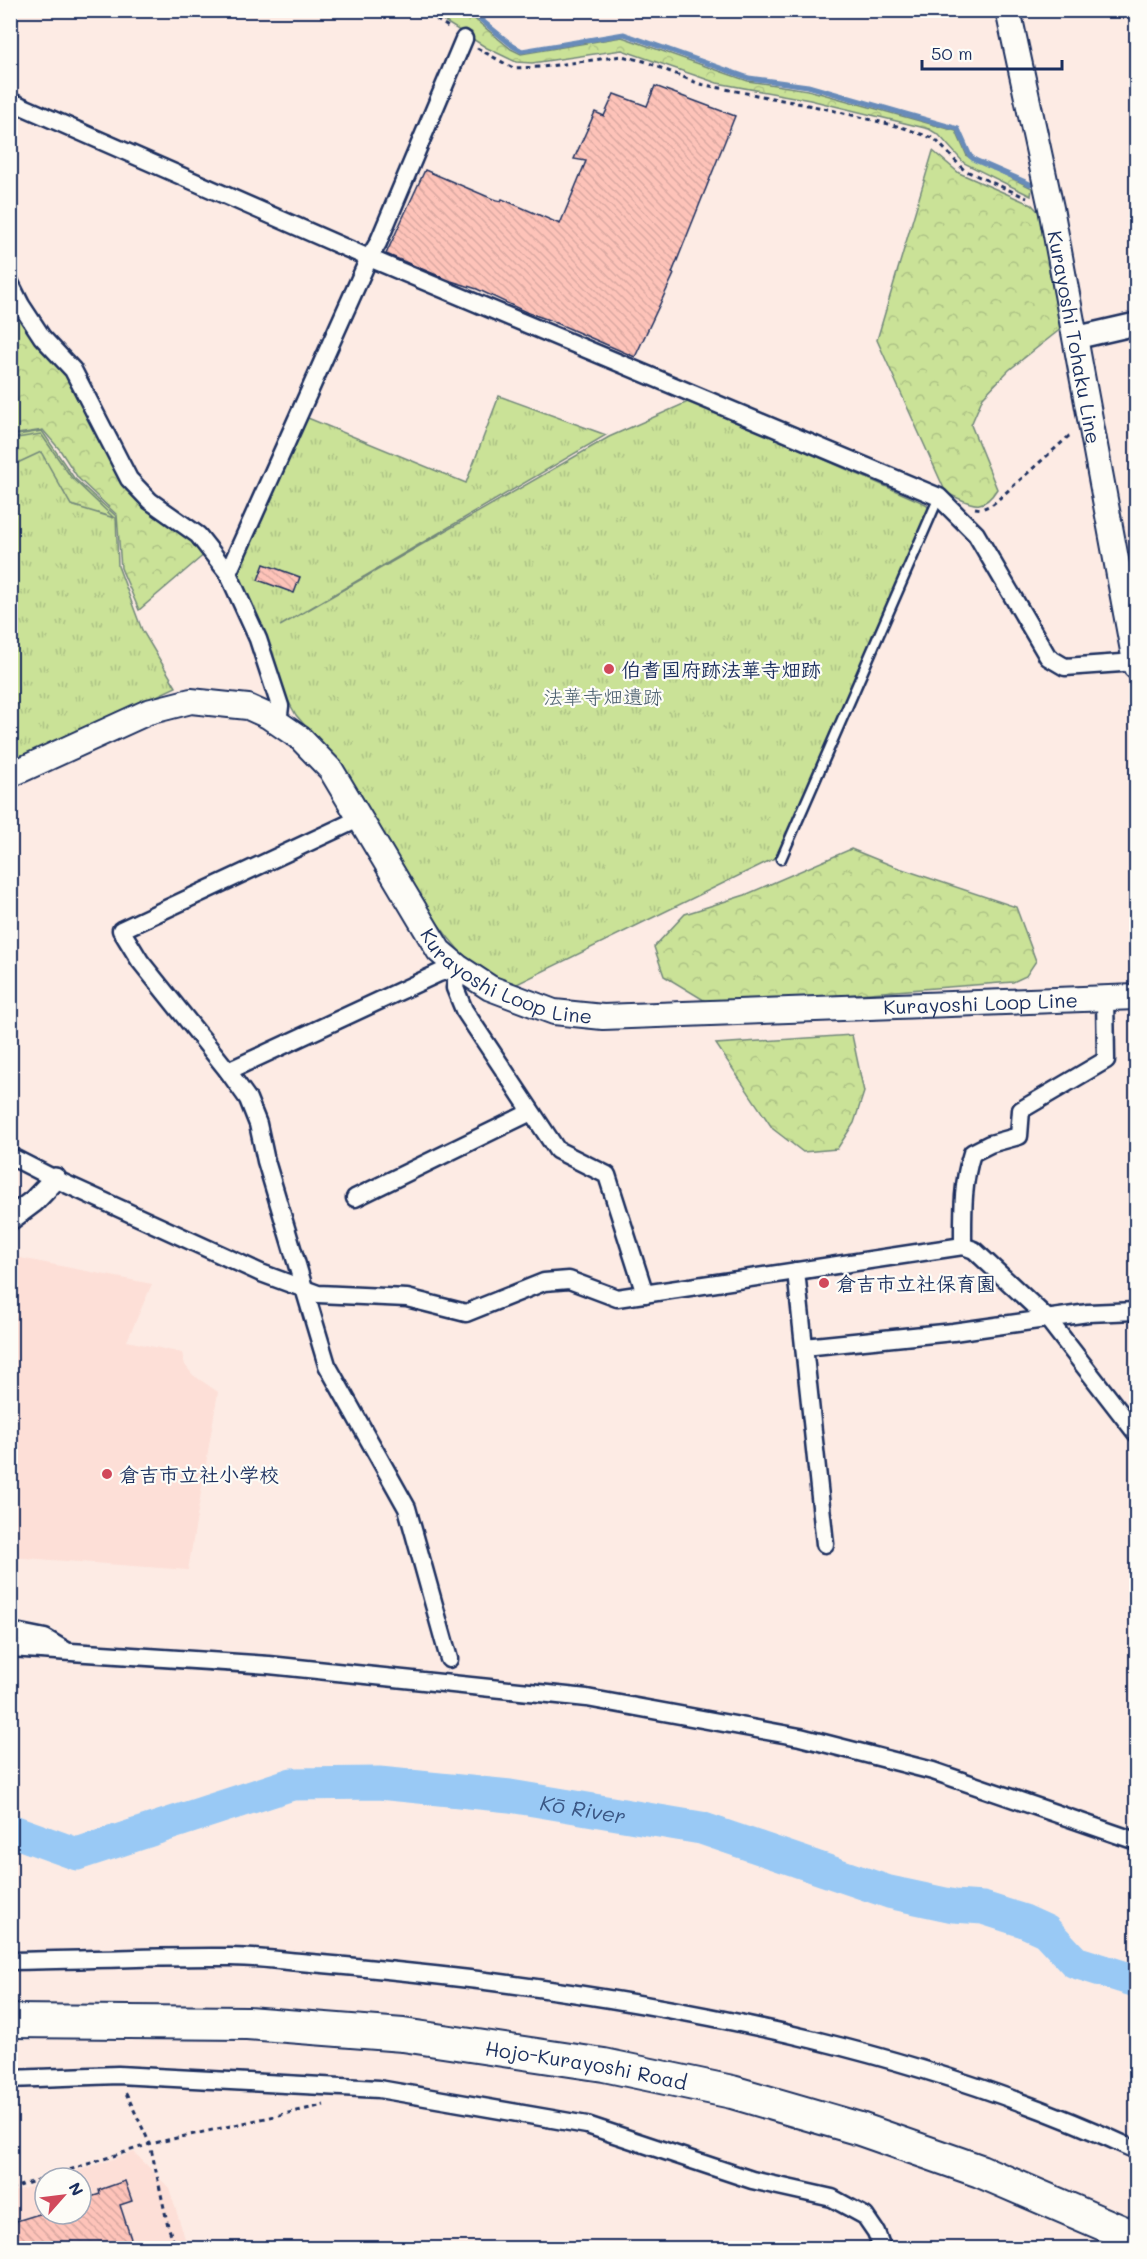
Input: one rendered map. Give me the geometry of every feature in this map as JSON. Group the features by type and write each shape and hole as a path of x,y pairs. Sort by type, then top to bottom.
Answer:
{"highway":[{"name":"Hojo-Kurayoshi Road","path":"10,2021 247,2023 403,2035 604,2065 732,2092 860,2129 980,2171 1137,2238"},
{"name":"Hojo-Kurayoshi Road","path":"10,2037 267,2041 401,2052 601,2080 729,2110 856,2144 974,2188 1117,2248"}],"main road":[{"name":"Kurayoshi Tohaku Line","path":"1008,10 1051,208 1136,664"},
{"name":"Kurayoshi Loop Line","path":"10,775 148,712 191,701 248,706 300,738 331,770 440,951 458,967 490,988 554,1012 603,1017 1137,997"}],"street":[{"path":"228,573 369,258 378,243 464,39"},
{"path":"10,101 369,258 939,497 976,534 1048,657 1065,668 1136,664"},
{"path":"10,283 42,337 73,370 129,479 150,501 198,535 228,573 258,639 280,706 278,723"},
{"path":"1075,338 1137,324"},
{"path":"350,823 121,930 140,961 248,1099 258,1124 266,1161 327,1365 407,1508 449,1659"},
{"path":"228,1071 439,973 458,967 455,988 464,1010 557,1150 607,1175 645,1293"},
{"path":"963,1246 963,1196 972,1153 990,1144 1019,1136 1021,1110 1106,1060 1105,997"},
{"path":"355,1198 531,1112"},
{"path":"10,1156 55,1179 261,1273 306,1290 318,1294 407,1298 466,1313 544,1282 569,1280 617,1298 963,1246 974,1250 1047,1318 1137,1433"},
{"path":"10,1220 55,1179"},
{"path":"796,1271 825,1544"},
{"path":"804,1347 952,1332 1089,1313 1137,1311"},
{"path":"10,1631 45,1638 71,1653"},
{"path":"10,1648 269,1665 587,1698 800,1737 933,1771 1137,1841"},
{"path":"10,1961 232,1957 382,1968 588,1996 734,2020 936,2073 1080,2124 1137,2150"},
{"path":"10,2079 118,2075 379,2089 587,2125 752,2180 832,2198 865,2216 876,2232 882,2248"}],"lane":[{"path":"781,859 939,497"}],"path":[{"path":"421,10 485,54 513,68 542,67 622,56 644,61 700,84 824,108 901,127 935,139 964,170 1051,208"},
{"path":"939,497 982,509 993,504 1069,436 1092,431"},
{"path":"118,2075 150,2144 168,2226 176,2248"},
{"path":"10,2189 150,2144 302,2112 324,2105"}],"shaded area":[{"name":"倉吉市立社小学校","path":"15,1257 152,1284 127,1341 182,1353 185,1365 193,1375 218,1392 188,1570 11,1557 10,1277"},
{"path":"134,2152 169,2188 188,2248 11,2248 10,2193 33,2186 33,2226 93,2226 92,2166"}],"green space":[{"path":"428,11 465,11 511,49 521,54 622,37 748,81 808,90 956,131 967,156 1032,188 1031,196 964,163 939,135 929,129 810,100 717,83 622,50 532,63 516,62 487,48"},
{"path":"933,151 959,173 1032,205 1049,223 1067,324 1009,370 983,397 971,425 997,489 986,502 980,504 968,503 946,493 877,340"},
{"path":"23,314 71,374 118,466 206,553 139,610 121,568 117,515 78,478 60,450 43,430 11,435 11,326"},
{"name":"法華寺畑遺跡","path":"499,396 606,435 280,626 609,437 690,401 926,504 929,509 779,856 511,987 472,966 424,905 335,761 296,715 233,580 303,416 466,483"},
{"path":"42,431 74,478 116,516 118,566 142,630 176,687 11,764 11,436"},
{"path":"41,434 71,477 114,518 71,505 41,452 11,466 11,439"},
{"path":"851,849 893,866 1016,907 1036,961 1026,976 1013,982 712,1005 664,976 654,947 685,914 745,895"},
{"path":"852,1035 864,1092 854,1123 837,1149 803,1152 773,1129 716,1044"}],"building":[{"path":"655,86 735,116 672,273 674,274 635,357 477,289 451,281 386,254 425,170 560,224 586,161 574,159 595,112 604,116 614,94 647,106"},
{"path":"264,564 300,577 294,593 258,580"},
{"path":"125,2181 132,2201 120,2205 134,2248 10,2248 10,2223 33,2216 33,2226 93,2226 93,2196 100,2194 99,2190"}],"waterway":[{"path":"469,10 522,51 624,34 749,78 808,86 958,129 970,156 975,160 1030,184"},
{"name":"Kō River","path":"10,1830 77,1854 292,1784 379,1783 510,1796 701,1828 889,1892 954,1906 983,1908 1024,1921 1046,1931 1075,1962 1136,1981"}],"place":[{"name":"伯耆国府跡法華寺畑跡","path":"609,669"},
{"name":"倉吉市立社保育園","path":"824,1283"},
{"name":"倉吉市立社小学校","path":"107,1474"}]}
